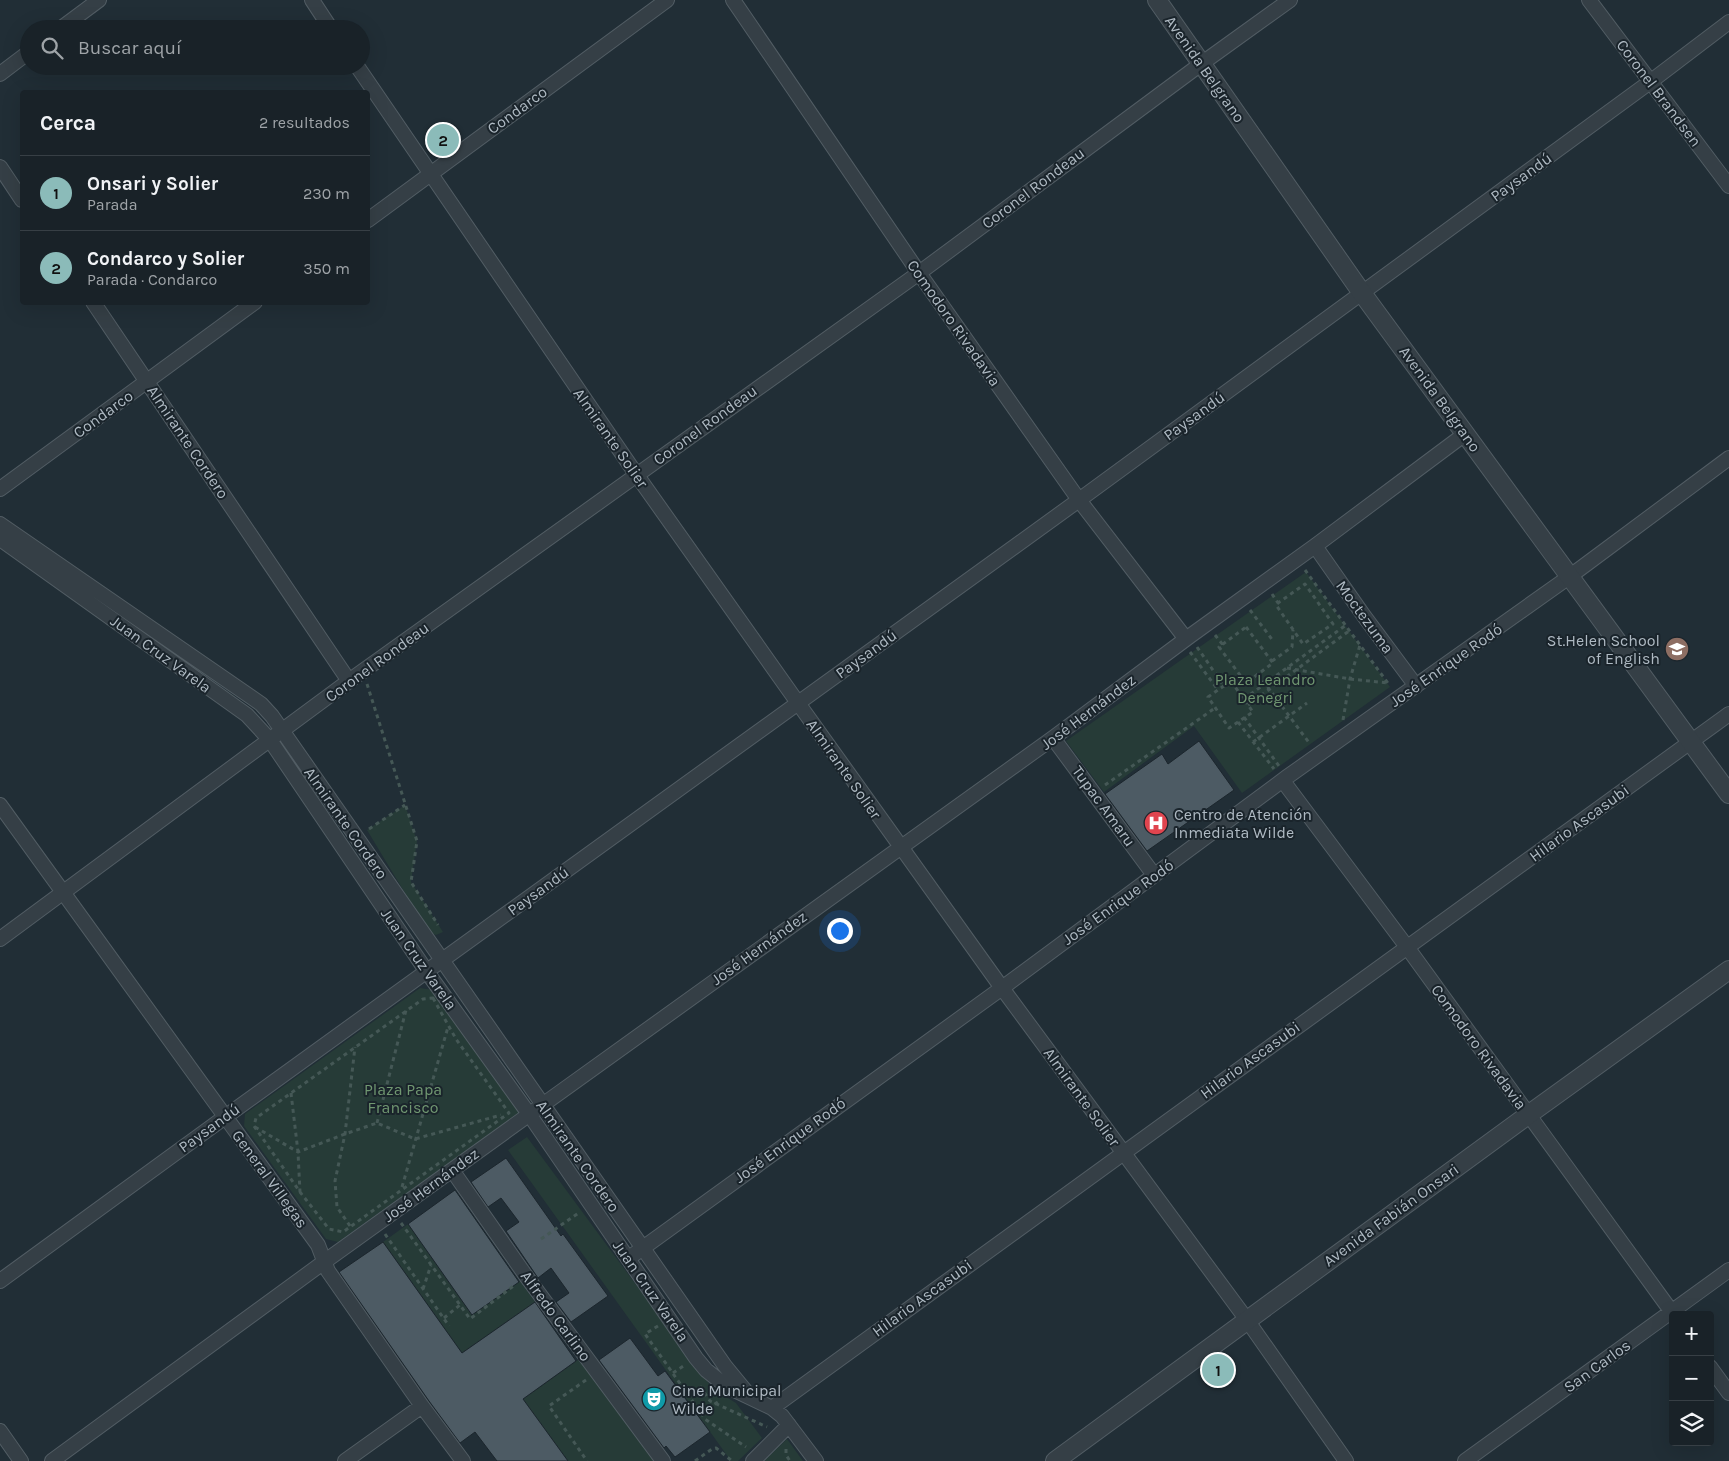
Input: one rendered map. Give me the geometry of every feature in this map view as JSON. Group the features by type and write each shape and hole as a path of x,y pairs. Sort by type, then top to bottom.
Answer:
{"street":[{"path":"72,20 99,0"},
{"path":"312,0 325,20"},
{"name":"Condarco","path":"370,219 667,0"},
{"name":"Comodoro Rivadavia","path":"733,0 919,273 1079,500 1186,639"},
{"name":"Avenida Belgrano","path":"1156,0 1362,293 1729,794"},
{"name":"Coronel Rondeau","path":"0,939 355,677 919,273 1290,0"},
{"name":"Coronel Brandsen","path":"1589,0 1729,186"},
{"name":"Paysandú","path":"0,1281 1079,500 1650,82 1729,22"},
{"path":"0,74 20,59"},
{"name":"Almirante Solier","path":"363,75 636,474 900,847 1247,1320 1346,1461"},
{"path":"0,167 20,197"},
{"name":"Almirante Cordero","path":"95,305 355,677"},
{"name":"Condarco","path":"0,489 251,305"},
{"name":"José Hernández","path":"52,1461 452,1170 527,1111 542,1104 1054,738 1466,434"},
{"name":"José Enrique Rodó","path":"628,1258 1002,988 1154,874 1318,755 1570,577 1729,458"},
{"name":"Almirante Cordero","path":"0,524 256,701 272,716 724,1366 752,1398"},
{"name":"Juan Cruz Varela","path":"0,539 247,716 270,740 427,972 527,1111 706,1370 726,1386 772,1408 789,1425"},
{"name":"Moctezuma","path":"1315,546 1416,686"},
{"name":"Hilario Ascasubi","path":"772,1408 1122,1152 1729,714"},
{"name":"Tupac Amaru","path":"1054,738 1154,874"},
{"name":"Comodoro Rivadavia","path":"1285,779 1671,1311"},
{"name":"General Villegas","path":"0,805 318,1245 324,1262 422,1406 463,1461"},
{"name":"Avenida Fabián Onsari","path":"1055,1461 1729,970"},
{"name":"Alfredo Carlino","path":"452,1170 526,1276 663,1461"},
{"name":"San Carlos","path":"1675,1311 1729,1270"},
{"name":"San Carlos","path":"1464,1461 1669,1315"},
{"path":"1714,1372 1729,1393"},
{"path":"345,1461 422,1406"},
{"path":"753,1461 789,1425 816,1461"},
{"path":"0,1432 21,1461"}],"path":[{"path":"1297,559 1399,698"},
{"path":"1305,584 1333,624 1303,644 1293,630 1276,605 1305,584"},
{"path":"1242,599 1274,642"},
{"path":"1244,699 1346,626"},
{"path":"1272,661 1246,627 1219,647 1246,683 1292,647 1293,630"},
{"path":"1248,705 1349,631"},
{"path":"1318,634 1324,641"},
{"path":"1186,639 1224,686"},
{"path":"1186,639 1218,690"},
{"path":"1340,740 1350,680 1360,645"},
{"path":"1287,668 1350,680 1416,686"},
{"path":"1258,674 1318,755"},
{"path":"1233,683 1253,712 1229,728 1208,697 1231,681 1233,683 1242,676"},
{"name":"Almirante Cordero","path":"355,677 368,687 417,841 411,882 456,951"},
{"path":"1253,742 1308,703"},
{"path":"1095,793 1215,708"},
{"path":"1244,718 1285,779"},
{"path":"1238,722 1285,779"},
{"path":"367,830 406,805"},
{"path":"423,998 433,998 456,1039 510,1112 343,1232 329,1229 300,1192 254,1126 256,1118 423,998"},
{"path":"377,1123 406,1010"},
{"path":"401,1190 449,1026"},
{"path":"350,1226 337,1207 335,1181 345,1134 355,1046"},
{"path":"290,1093 298,1152 300,1192"},
{"path":"298,1152 377,1123 415,1139 510,1112 527,1111"},
{"path":"246,1122 298,1152"},
{"path":"541,1239 591,1205"},
{"path":"394,1212 470,1319 526,1276"},
{"path":"378,1224 449,1326"},
{"path":"423,1289 431,1264"},
{"path":"444,1318 460,1305"},
{"path":"645,1334 705,1419 733,1438"},
{"path":"587,1461 549,1406 597,1372"},
{"path":"701,1413 723,1398"},
{"path":"695,1461 716,1448 732,1461"}],"green space":[{"name":"Plaza Leandro Denegri","path":"1306,572 1390,687 1242,793 1194,726 1104,792 1066,741"},
{"path":"405,805 417,841 411,882 443,932 436,935 429,933 367,830"},
{"name":"Plaza Papa Francisco","path":"420,988 433,990 520,1113 338,1242 326,1239 244,1126 245,1114"},
{"path":"527,1137 713,1389 736,1403 762,1438 738,1461 731,1461 508,1150"},
{"path":"408,1224 472,1314 520,1281 535,1302 462,1353 383,1242"},
{"path":"585,1355 663,1461 568,1461 523,1399"},
{"path":"787,1439 803,1461 764,1461"}],"building":[{"name":"Centro de Atención Inmediata Wilde","path":"1199,741 1234,790 1147,851 1105,794 1162,754 1168,764"},
{"path":"506,1158 561,1236 563,1234 608,1296 571,1322 556,1302 569,1293 551,1268 538,1278 506,1231 519,1222 501,1198 488,1207 471,1182"},
{"path":"455,1190 519,1282 472,1315 408,1224"},
{"path":"383,1242 462,1353 535,1302 576,1361 523,1399 568,1461 497,1461 475,1432 460,1443 339,1272"},
{"name":"Cine Municipal Wilde","path":"630,1338 658,1376 665,1371 710,1432 675,1457 666,1446 664,1448 599,1360"}],"place":[{"name":"Condarco y Solier","path":"443,140"},
{"name":"St.Helen School of English","path":"1677,649"},
{"name":"Centro de Atención Inmediata Wilde","path":"1156,823"},
{"name":"Onsari y Solier","path":"1218,1370"},
{"name":"Cine Municipal Wilde","path":"654,1399"}]}
